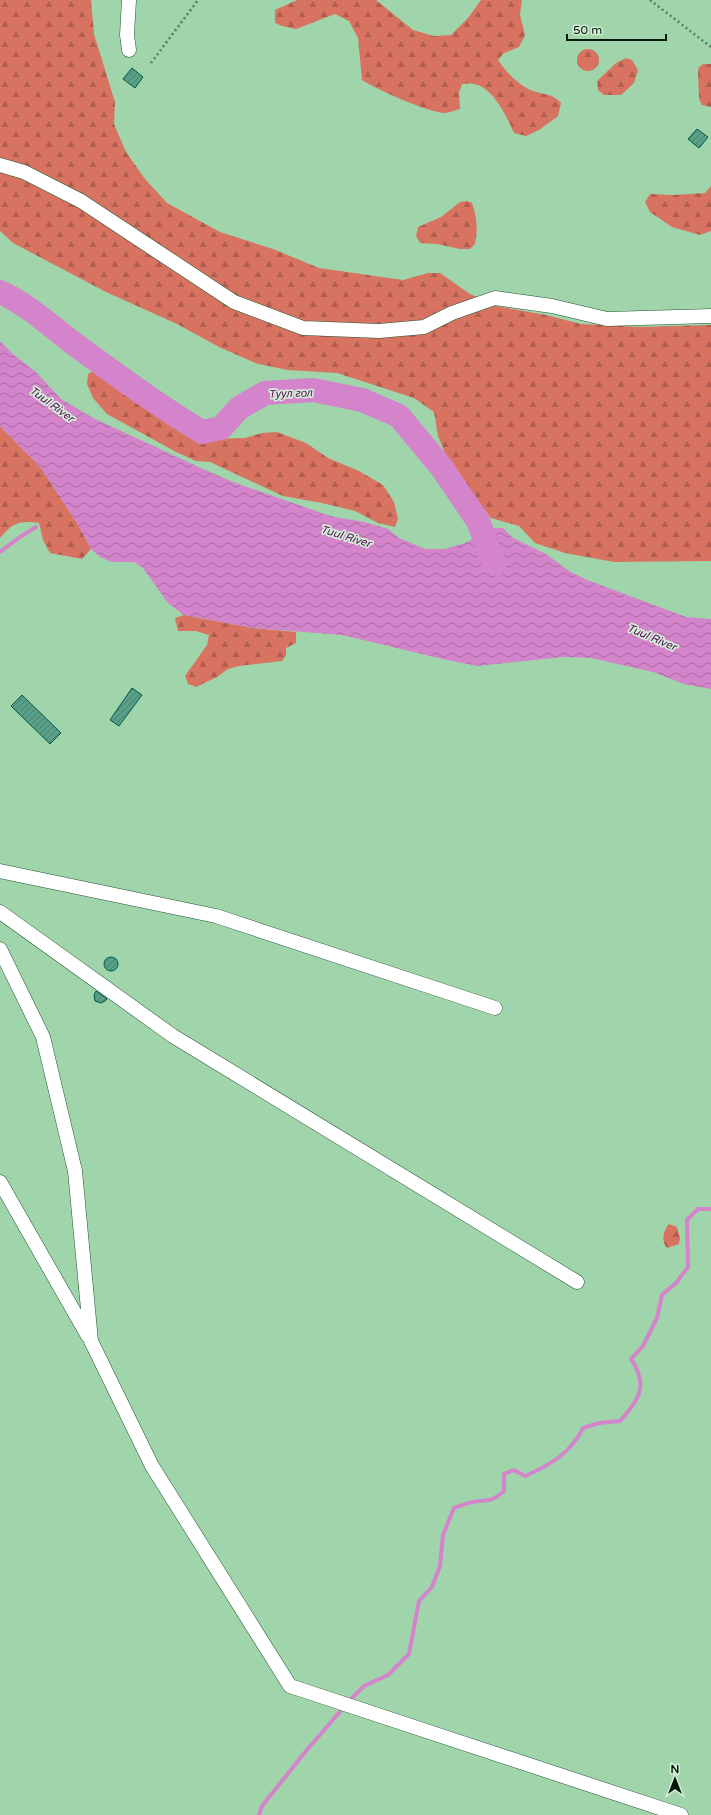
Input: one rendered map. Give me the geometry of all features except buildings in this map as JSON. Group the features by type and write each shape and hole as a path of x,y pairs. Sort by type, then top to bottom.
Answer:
{"street":[{"path":"129,0 126,35 129,50"},
{"path":"0,165 24,172 81,201 234,302 303,328 379,331 424,327 452,313 495,298 552,306 607,319 711,316"},
{"path":"0,871 216,916 495,1008"},
{"path":"0,912 173,1036 577,1282"},
{"path":"0,949 43,1037 73,1164 90,1341"},
{"path":"0,1182 90,1341 152,1466 290,1686 681,1815"}],"path":[{"path":"151,63 198,0"},
{"path":"650,0 711,47"}],"green space":[{"path":"0,0 91,0 94,34 115,102 114,124 126,152 145,179 167,203 220,232 273,249 319,268 403,280 428,273 440,273 470,294 496,306 546,315 581,324 640,327 711,325 711,561 614,562 565,553 535,543 519,526 491,518 450,465 438,436 434,412 414,398 337,373 288,370 258,364 219,347 177,324 106,292 13,243 0,231"},
{"path":"297,0 376,0 413,30 434,36 451,35 468,18 481,0 522,0 520,15 525,35 519,47 504,53 498,60 509,74 522,85 533,91 554,97 558,100 561,103 558,116 539,130 526,136 514,133 503,111 493,97 481,86 474,84 462,84 459,93 460,109 446,113 426,109 391,95 362,80 358,38 349,21 335,14 296,29 275,23 275,10"},
{"path":"588,49 596,52 599,60 596,68 588,71 580,68 577,60 580,52"},
{"path":"626,58 632,60 638,70 634,83 621,95 604,95 598,90 597,81 616,63"},
{"path":"703,64 711,64 711,107 702,105 699,99 698,71 699,67"},
{"path":"711,186 711,231 700,235 672,227 650,212 645,202 650,194 673,195 705,193"},
{"path":"467,201 472,203 476,224 475,244 470,249 420,243 416,236 418,227 441,217 460,202"},
{"path":"93,371 107,376 156,415 203,439 245,438 262,433 277,432 306,443 328,458 359,471 383,485 394,502 398,519 395,527 378,523 355,511 283,496 210,462 196,461 176,452 107,414 93,398 87,384 88,374"},
{"path":"0,426 41,468 77,523 91,549 82,559 50,553 43,540 39,523 21,522 8,529 0,538"},
{"path":"184,615 253,628 296,632 296,643 286,648 286,655 282,661 239,666 228,669 217,677 196,687 188,684 185,676 207,645 209,635 196,631 178,631 175,618"},
{"path":"669,1224 677,1227 680,1238 679,1244 667,1248 663,1239 665,1230"}],"water":[{"name":"Tuul River","path":"0,341 13,354 37,373 61,399 93,418 233,482 330,516 364,522 388,529 399,538 425,549 445,549 465,543 494,528 503,528 513,538 546,554 569,571 587,580 686,617 711,619 711,689 684,684 653,672 591,658 563,657 478,666 342,635 253,628 184,615 168,603 143,568 134,562 112,562 100,557 91,549 77,523 41,468 0,426"}],"waterway":[{"name":"Туул гол","path":"0,292 30,309 123,380 202,432 221,428 239,408 265,393 313,390 362,400 399,416 442,468 478,521 494,564"},
{"path":"0,552 36,527"},
{"path":"348,1702 364,1686 388,1675 409,1654 419,1601 432,1587 440,1566 443,1535 454,1508 471,1502 489,1500 496,1497 504,1491 504,1474 514,1470 525,1476 551,1463 566,1451 578,1437 583,1428 599,1423 620,1421 632,1406 637,1399 639,1392 640,1377 631,1359 643,1346 657,1318 662,1295 676,1283 688,1267 687,1220 698,1209 711,1209"},
{"path":"259,1815 262,1806 344,1707"}]}
